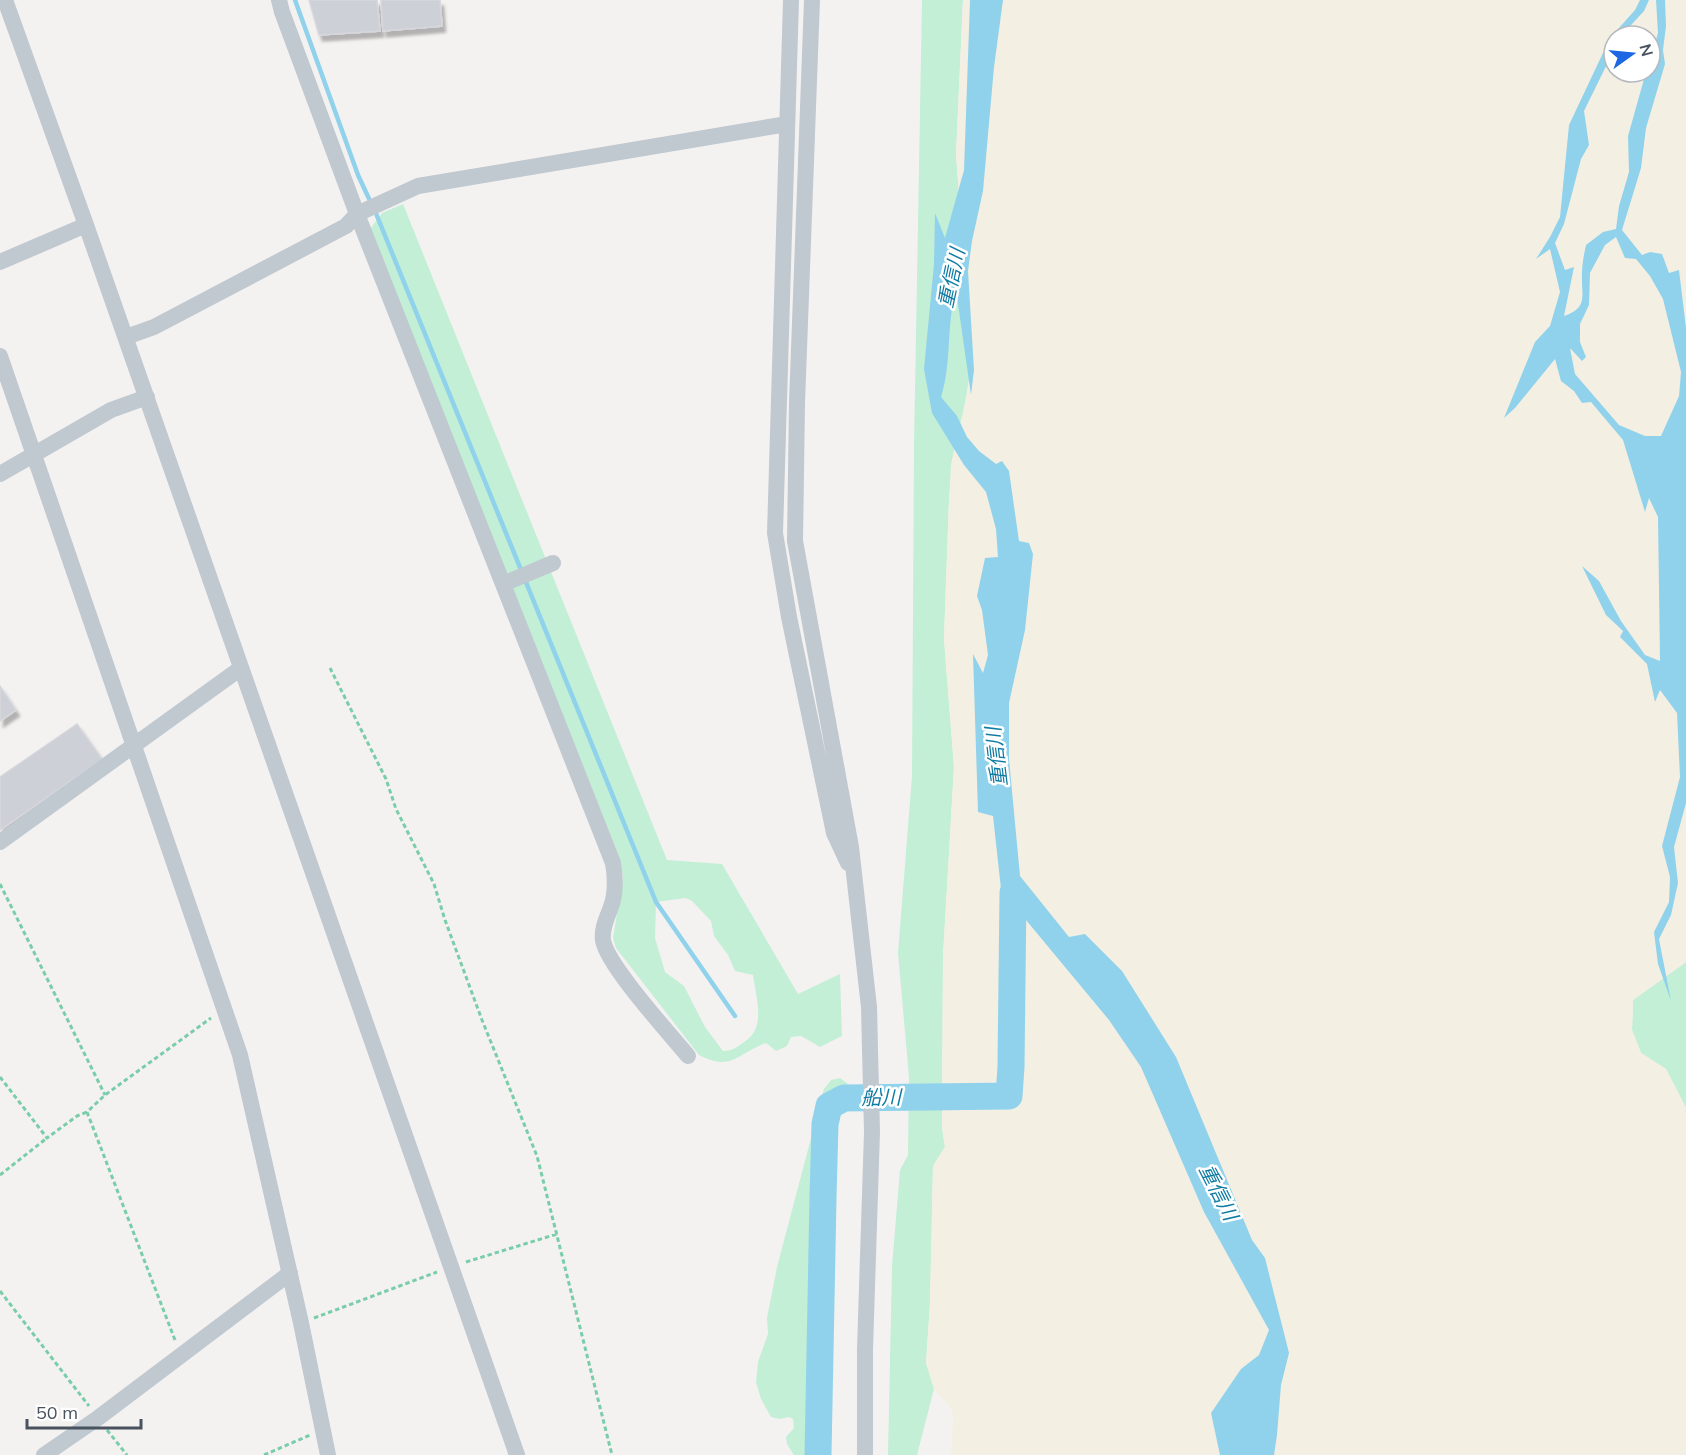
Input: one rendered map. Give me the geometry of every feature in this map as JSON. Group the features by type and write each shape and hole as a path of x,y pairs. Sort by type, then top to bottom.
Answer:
{"street":[{"path":"5,0 126,337 517,1455"},
{"path":"279,0 357,214 506,583 613,863 614,899 603,939 608,954 624,978 688,1056"},
{"path":"791,0 775,533 789,617 834,833 856,882"},
{"path":"812,0 797,403 795,541 856,882 869,1007 872,1132 865,1349 865,1455"},
{"path":"126,337 154,327 346,226 357,214 418,186 787,124"},
{"path":"0,262 86,225"},
{"path":"0,356 240,1055 290,1273 328,1455"},
{"path":"0,474 111,410 147,397"},
{"path":"506,583 551,564"},
{"path":"0,842 241,668"},
{"path":"44,1455 98,1419 290,1273"}],"path":[{"path":"330,668 386,779 396,809 434,884 482,1020 537,1156 612,1455"},
{"path":"0,884 105,1095"},
{"path":"0,1175 225,1008"},
{"path":"0,1077 47,1138"},
{"path":"87,1112 181,1355"},
{"path":"301,1323 451,1267 558,1234"},
{"path":"0,1291 127,1455"},
{"path":"264,1455 322,1430"}],"green space":[{"path":"922,0 963,0 956,155 972,362 949,499 944,639 954,767 943,956 942,1127 945,1147 933,1166 930,1304 926,1363 934,1389 917,1455 888,1455 892,1266 900,1170 908,1155 909,1077 898,953 912,776 914,445"},
{"path":"403,204 667,860 722,864 798,994 840,974 842,1036 820,1047 801,1036 791,1037 787,1046 776,1051 766,1043 734,1060 719,1062 710,1060 699,1055 616,948 613,938 623,876 619,857 370,229 382,213","holes":["686,898 692,901 711,921 714,936 728,955 735,971 753,975 758,1003 756,1029 744,1042 729,1050 723,1051 705,1027 684,986 665,972 655,938 656,902"]},
{"path":"1686,962 1686,1108 1666,1069 1641,1053 1632,1030 1633,1000"},
{"path":"840,1078 848,1084 847,1090 833,1100 824,1115 812,1455 794,1455 787,1444 786,1437 794,1428 793,1419 771,1417 761,1399 756,1382 758,1362 768,1334 767,1318 777,1267 824,1089 831,1080"}],"sand":[{"path":"963,0 1686,0 1686,962 1633,1000 1632,1030 1641,1053 1666,1069 1686,1108 1686,1455 951,1455 953,1419 951,1409 934,1389 926,1363 930,1304 933,1166 945,1147 942,1127 943,956 954,767 944,639 949,499 951,464 972,362 956,155"}],"water":[{"name":"重信川","path":"970,0 1003,0 994,67 983,191 968,271 974,370 971,395 956,290 951,317 947,371 941,397 957,416 967,437 979,451 996,464 1002,461 1009,471 1019,541 1029,543 1033,554 1025,630 1009,703 1009,759 1020,876 1069,937 1085,934 1122,971 1176,1057 1252,1240 1265,1258 1289,1353 1281,1385 1274,1455 1220,1455 1211,1413 1241,1369 1259,1355 1269,1330 1204,1212 1141,1067 1109,1020 1021,914 1002,898 993,816 978,812 973,654 983,673 988,655 982,610 977,596 985,558 998,557 996,529 986,492 964,465 932,413 924,369 934,264 935,213 945,238 964,170"},
{"path":"1640,0 1649,0 1644,11 1632,24 1622,24 1635,10"},
{"path":"1656,0 1665,0 1666,26 1663,50 1665,64 1662,74 1662,24 1657,24"},
{"path":"1602,55 1602,74 1584,111 1589,145 1581,159 1564,224 1555,243 1565,270 1574,267 1564,316 1577,309 1582,300 1582,267 1586,245 1603,232 1616,229 1619,206 1629,172 1628,136 1643,84 1659,84 1646,128 1641,168 1622,230 1642,255 1650,252 1662,254 1669,273 1679,270 1686,328 1686,803 1674,847 1678,883 1671,915 1659,939 1671,1001 1658,964 1654,932 1669,902 1670,877 1662,846 1680,777 1677,713 1660,690 1655,702 1647,664 1620,637 1623,631 1606,615 1582,566 1599,581 1621,621 1645,655 1660,661 1658,517 1649,498 1645,512 1623,440 1591,402 1582,403 1574,391 1561,381 1555,359 1504,418 1535,342 1550,326 1560,292 1550,249 1536,259 1560,217 1569,125","holes":["1616,237 1625,258 1636,259 1650,276 1663,299 1681,372 1679,396 1661,436 1645,436 1619,425 1575,374 1570,348 1582,361 1586,357 1580,342 1580,324 1589,305 1590,273 1605,245"]}],"building":[{"path":"309,0 377,0 380,31 319,35"},
{"path":"381,0 440,0 442,26 383,31"},
{"path":"0,686 16,710 0,721"},
{"path":"77,724 102,759 0,830 0,777"}],"waterway":[{"path":"295,0 358,175 371,203"},
{"path":"375,211 656,902 735,1016"},
{"name":"船川","path":"818,1455 825,1124 829,1106 844,1098 1009,1096 1013,893"}]}
